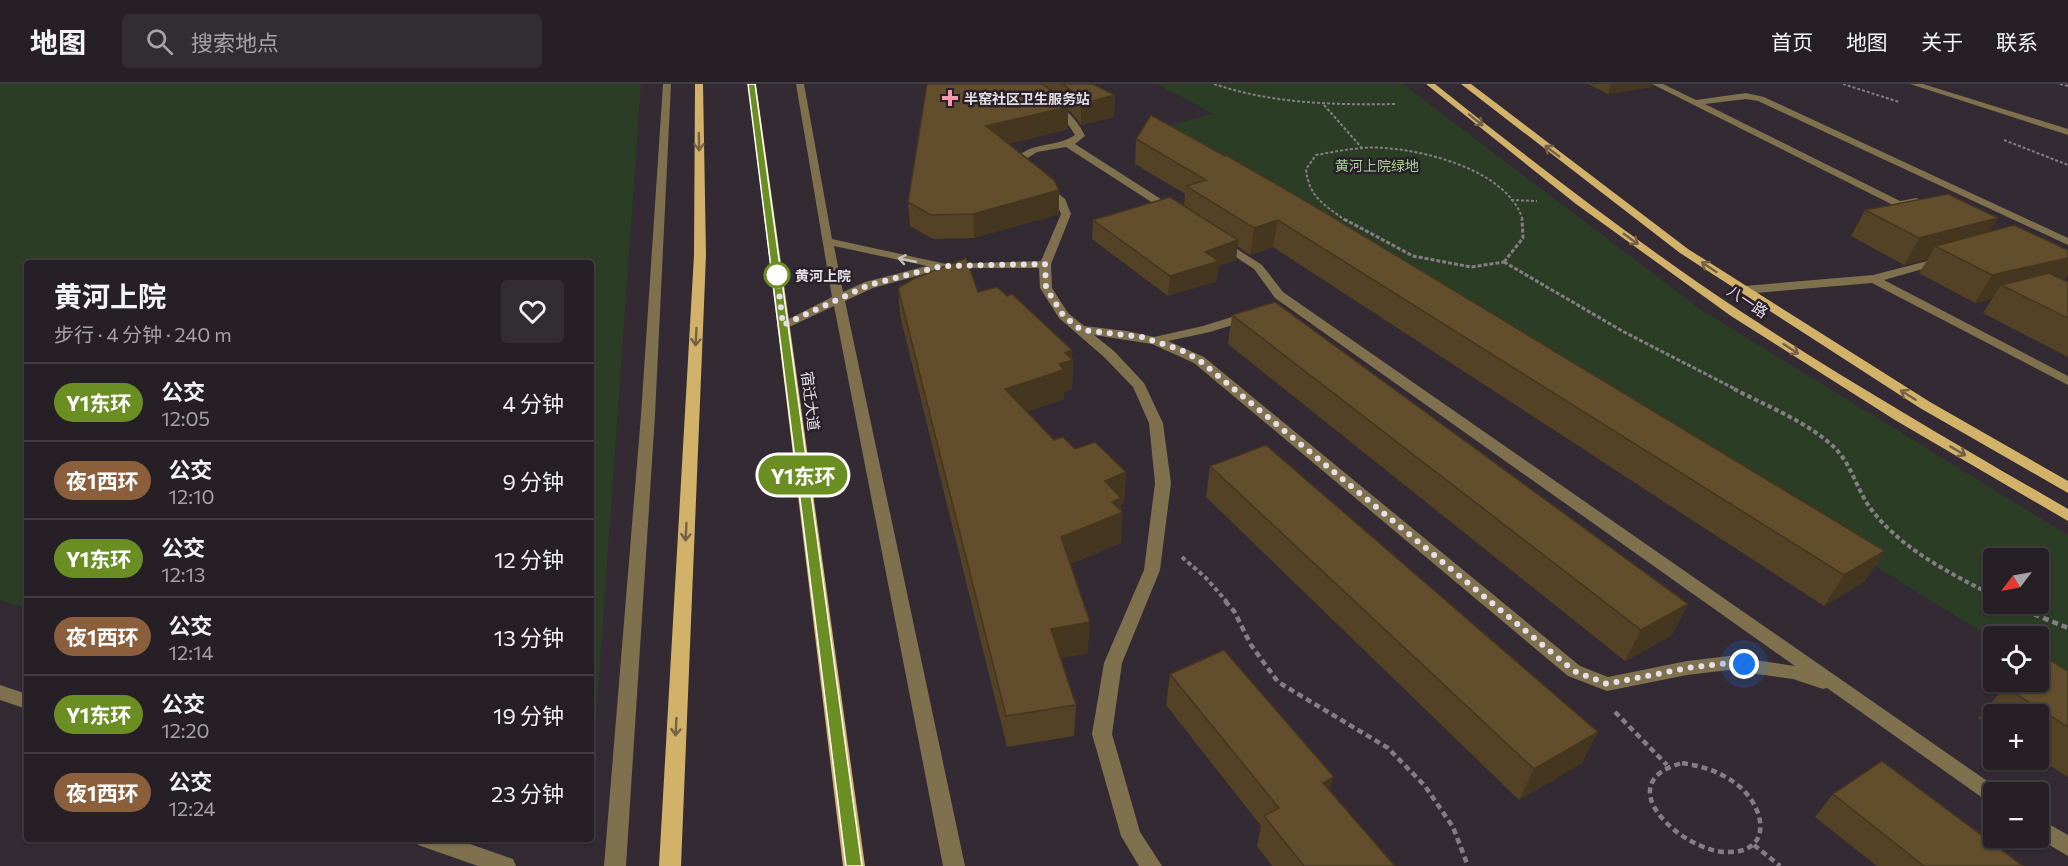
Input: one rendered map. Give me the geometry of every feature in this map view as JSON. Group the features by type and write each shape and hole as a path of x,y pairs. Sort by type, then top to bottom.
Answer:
{"main road":[{"path":"670,866 700,255 699,84"},
{"name":"宿迁大道","path":"752,84 854,866"},
{"name":"八一路","path":"1430,84 1551,181 1733,311 1833,377 2068,516"},
{"name":"八一路","path":"1465,84 1684,251 1925,405 2068,488"}],"street":[{"path":"615,866 648,415 667,84"},
{"path":"800,84 827,241 954,866"},
{"path":"1656,84 1899,204 1964,194"},
{"path":"1914,84 2068,132"},
{"path":"1695,103 1746,96 1761,99 2068,242"},
{"path":"1042,99 1069,118 1080,136 1068,144 1034,149 1021,158 1022,170 1061,201 1066,214 1045,264 1046,288 1063,315 1139,386 1156,423 1163,483 1152,570 1113,663 1102,734 1131,836 1151,866"},
{"path":"1068,144 1188,222"},
{"path":"2024,239 2068,227"},
{"path":"1208,235 1258,267 1279,295 1983,787"},
{"path":"827,241 942,266 1045,264"},
{"path":"1744,290 1874,279 1955,257"},
{"path":"783,325 869,285 942,266"},
{"path":"1874,279 2068,381"},
{"path":"1156,340 1206,329 1288,301"},
{"path":"1081,330 1128,333 1156,340 1199,360 1574,671 1607,684 1687,668 1729,663 1793,672 1843,690"},
{"path":"0,692 24,701"},
{"path":"2049,834 2068,847"},
{"path":"436,842 505,866"}],"path":[{"path":"1214,84 1261,97 1324,105 1397,104"},
{"path":"2060,84 2068,86"},
{"path":"1324,105 1363,149"},
{"path":"1504,262 1523,238 1522,217 1502,189 1469,170 1430,155 1384,148 1346,149 1316,155 1306,169 1308,186 1318,200 1349,223 1413,256 1471,267 1504,262 1624,332 1807,427 1830,443 1843,457 1871,509 1896,534 1926,558 1983,590"},
{"path":"1156,542 1189,561 1206,578 1234,611 1251,645 1278,682 1388,748 1425,786 1453,826 1468,866"},
{"path":"2033,614 2068,628"},
{"path":"1613,710 1667,765"},
{"path":"1682,763 1699,765 1733,781 1757,807 1762,821 1761,834 1755,845 1742,851 1724,852 1706,849 1685,839 1669,826 1657,812 1650,797 1649,783 1656,772 1667,765 1682,763"},
{"path":"1755,845 1779,866"}],"green space":[{"path":"0,84 641,84 596,720 594,722 594,260 24,260 24,607 0,600"},
{"name":"黄河上院绿地","path":"1157,84 1403,84 1700,309 2068,535 2068,685 2049,673 2049,626 1983,626 1983,633 1304,214 1154,129 1213,114"}],"building":[{"path":"927,84 1042,84 1062,98 1068,107 986,126 1054,180 1059,190 973,214 931,215 908,202"},
{"path":"1062,84 1093,84 1115,95 1081,104 1072,91"},
{"path":"1151,115 1316,207 1885,551 1844,575 1278,220 1254,228 1186,186 1206,180 1136,139"},
{"path":"1948,194 1998,218 1919,238 1865,210"},
{"path":"1170,197 1238,240 1205,252 1219,261 1170,276 1093,220"},
{"path":"2014,225 2068,250 2068,258 1992,275 1935,246"},
{"path":"966,258 978,292 997,287 1007,296 1012,294 1072,350 1065,353 1073,360 1059,364 1064,370 1005,389 1054,440 1063,437 1075,449 1095,442 1126,472 1105,481 1121,498 1112,502 1123,512 1061,537 1090,622 1051,629 1076,705 1006,716 898,288 915,278"},
{"path":"2049,273 2068,282 2068,318 2001,285"},
{"path":"1275,302 1688,604 1641,630 1232,315"},
{"path":"1266,445 1598,732 1534,769 1210,466"},
{"path":"1224,650 1334,777 1323,783 1395,866 1304,866 1264,816 1279,808 1170,674"},
{"path":"2049,659 2068,671 2068,727 2049,715 2049,704 2032,704 2013,692 2049,692"},
{"path":"1882,761 1983,836 1983,848 1999,848 2023,866 1924,866 1833,794"}],"bus line":[{"name":"Y1东环","path":"752,84 854,866"}],"place":[{"name":"半窑社区卫生服务站","path":"950,98"},
{"name":"黄河上院","path":"777,275"}],"route":[{"path":"777,275 783,325 869,285 942,266 1045,264 1046,288 1063,315 1081,330 1128,333 1156,340 1199,360 1574,671 1607,684 1687,668 1729,663 1744,664"}]}
